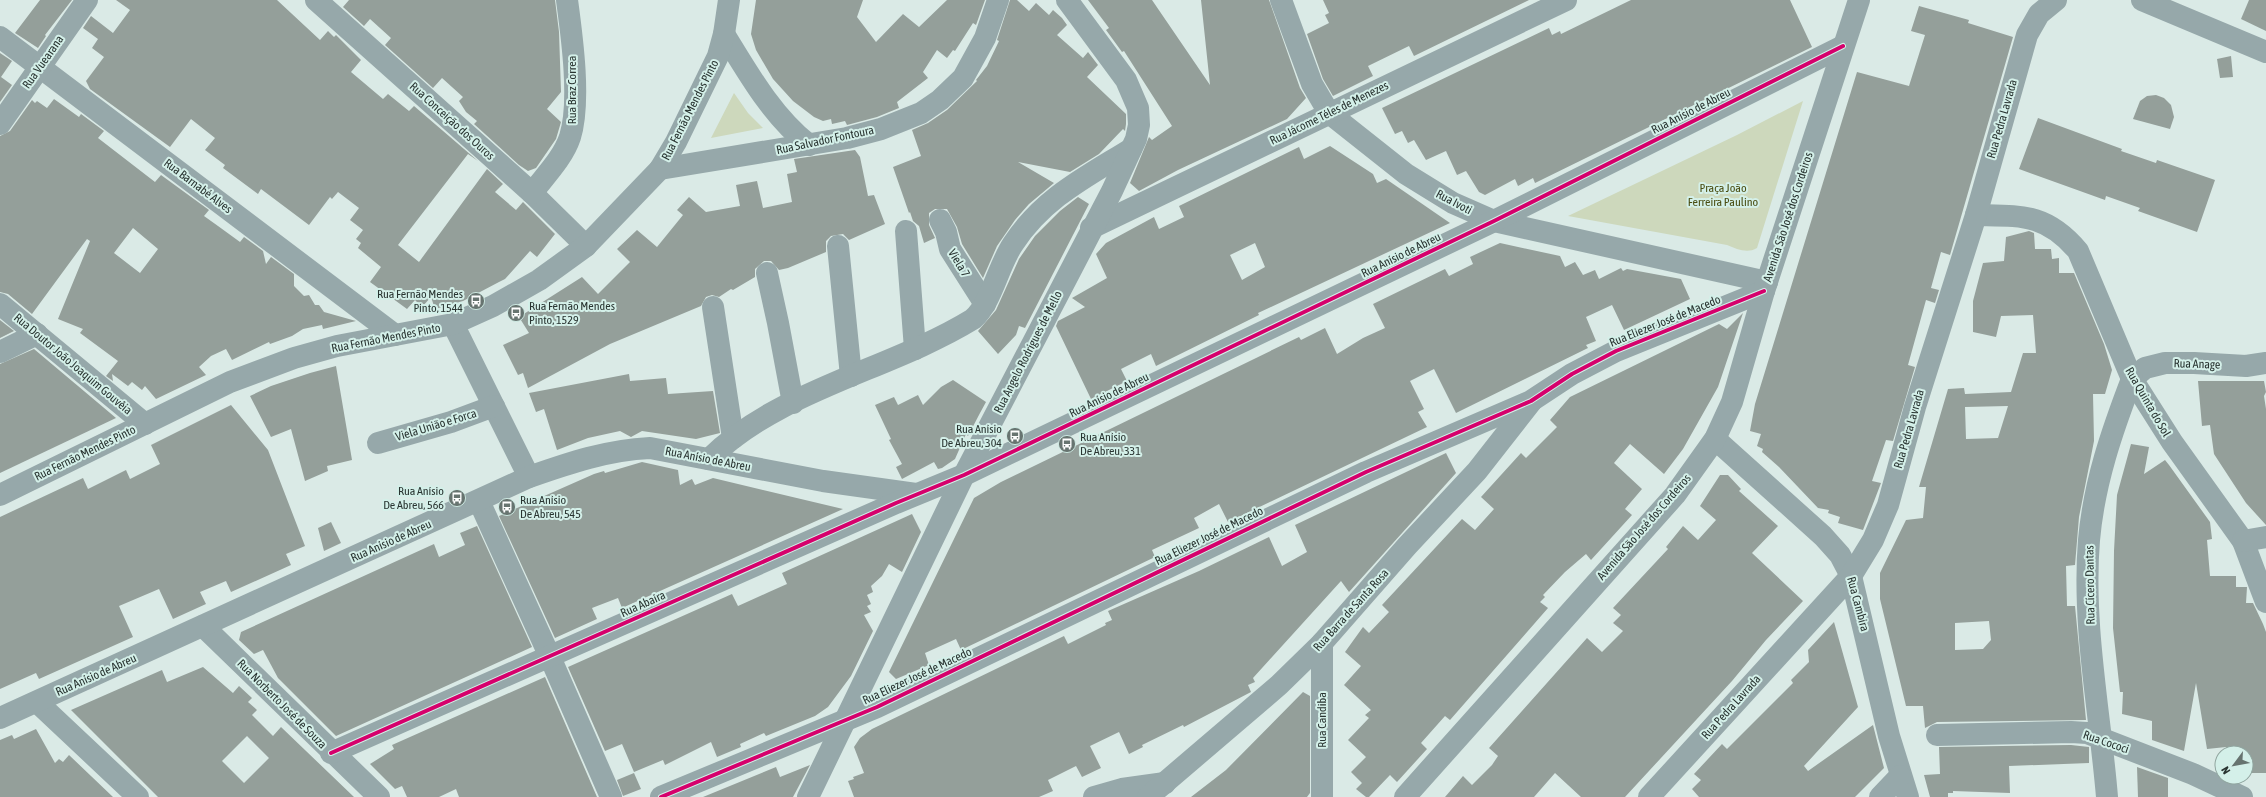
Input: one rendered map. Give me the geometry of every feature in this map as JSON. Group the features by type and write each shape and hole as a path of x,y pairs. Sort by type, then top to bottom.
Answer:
{"street":[{"name":"Rua Vuearana","path":"0,124 87,0"},
{"name":"Rua Conceição dos Ouros","path":"316,0 532,193 586,246"},
{"name":"Rua Braz Correa","path":"532,193 561,156 570,138 573,121 573,69 567,0"},
{"name":"Rua Fernão Mendes Pinto","path":"0,495 230,382 294,358 337,346 453,324 493,306 539,280 586,246 660,169 676,142 708,77 724,34 729,0"},
{"name":"Rua Salvador Fontoura","path":"660,169 847,138 881,128 921,112 940,100 963,78 984,38 998,0"},
{"name":"Rua Angelo Rodrigues de Mello","path":"808,797 848,720 964,476 1112,191 1131,149 1138,125 1135,99 1122,75 1067,0"},
{"name":"Rua Ivoti","path":"1281,0 1312,84 1329,113 1406,174 1453,203 1494,221 1766,286"},
{"name":"Rua Jácome Téles de Menezes","path":"1092,228 1566,0"},
{"name":"Avenida São José dos Cordeiros","path":"1405,797 1675,494 1715,439 1732,402 1766,286 1859,0"},
{"name":"Rua Pedra Lavrada","path":"1649,797 1851,576 1873,540 1888,505 1915,407 1976,215 2027,35 2039,14 2056,0"},
{"path":"2142,0 2266,52"},
{"path":"724,34 753,81 776,111 793,132 809,144"},
{"name":"Rua Barnabé Alves","path":"0,37 40,65 395,335"},
{"name":"Rua Anísio de Abreu","path":"964,476 1494,221 1843,46"},
{"path":"709,459 733,438 793,403 851,376 915,349 973,319 981,312 997,273 1012,244 1029,221 1052,199 1069,187 1131,149"},
{"name":"Rua Quinta do Sol","path":"1976,215 2031,218 2051,225 2067,238 2078,251 2090,274 2132,379 2172,442 2243,541 2266,602"},
{"name":"Viela 7","path":"940,220 946,232 950,249 985,304"},
{"path":"906,231 915,349"},
{"path":"838,246 851,376"},
{"path":"767,273 793,403"},
{"name":"Rua Eliezer José de Macedo","path":"661,797 848,720 1366,472 1531,401 1547,388 1616,351 1766,286"},
{"name":"Rua Doutor João Joaquim Gouvêia","path":"0,304 145,424"},
{"path":"713,307 733,438"},
{"path":"453,324 529,477"},
{"path":"0,352 37,334"},
{"name":"Rua Anage","path":"2132,379 2145,368 2165,364 2194,363 2246,366 2266,363"},
{"name":"Rua Cícero Dantas","path":"2107,797 2089,618 2089,540 2101,470 2110,435 2132,379"},
{"name":"Rua Barra de Santa Rosa","path":"1148,797 1279,685 1322,643 1407,546 1477,471 1531,401"},
{"name":"Viela União e Forca","path":"378,443 451,422 494,406"},
{"name":"Rua Cambira","path":"1715,439 1823,536 1840,555 1851,576 1900,776 1908,797"},
{"name":"Rua Anísio de Abreu","path":"0,718 529,477 586,457 621,449 650,448 823,481 918,494"},
{"name":"Rua Abaíra","path":"331,753 918,494 964,476"},
{"path":"479,501 550,657 611,797"},
{"path":"2243,541 2266,537"},
{"name":"Rua Norberto José de Souza","path":"203,626 331,753 379,797"},
{"name":"Rua Candiba","path":"1322,643 1322,797"},
{"path":"37,702 138,797"},
{"name":"Rua Cococi","path":"1937,735 2071,732 2087,733 2194,774 2242,797"},
{"path":"1880,797 1900,776"},
{"path":"1094,797 1122,789 1165,784"}],"green space":[{"path":"734,93 748,113 763,128 711,138"},
{"name":"Praça João Ferreira Paulino","path":"1803,101 1757,248 1753,250 1746,251 1727,245 1568,216 1737,135"}],"building":[{"path":"40,0 72,0 45,35 46,36 38,48 15,33"},
{"path":"116,0 277,0 320,40 328,31 334,37 336,35 361,60 351,72 383,99 388,94 409,111 414,106 478,161 468,154 398,245 419,262 487,169 503,184 495,192 516,210 523,202 555,234 537,257 530,251 505,279 463,301 435,309 431,297 422,307 415,300 407,309 370,282 381,267 358,248 361,243 356,239 363,230 350,220 359,208 338,192 332,199 330,197 309,225 261,189 258,194 223,168 225,165 205,150 215,138 191,119 170,147 90,89 86,81 104,57 92,48 98,39 83,28 91,16 113,33 130,10"},
{"path":"349,0 555,0 559,32 561,92 547,109 561,122 556,139 536,168 528,171 519,165 474,124 477,121 466,112 459,101 463,97 442,78 433,88 385,45 391,38 370,19 364,26 343,7"},
{"path":"756,0 863,0 857,17 876,42 903,14 919,27 947,0 985,0 976,25 973,23 955,51 953,50 947,58 937,50 923,72 928,78 897,102 899,108 877,117 847,125 845,121 832,124 831,119 823,121 814,117 793,101 773,79 756,50 751,34"},
{"path":"1010,0 1017,0 1029,11 1036,3 1049,15 1053,10 1062,18 1067,25 1057,35 1083,58 1088,52 1098,65 1087,77 1126,114 1126,124 1125,131 1123,129 1099,154 1070,172 1018,162 1054,183 1029,204 1015,220 997,246 983,278 962,244 957,227 947,209 935,209 929,213 929,225 935,238 924,243 919,226 913,221 910,212 909,213 893,167 921,156 912,130 928,123 947,110 977,81 976,80 987,66 999,41 997,40"},
{"path":"1088,0 1152,0 1210,85 1201,0 1269,0 1300,88 1306,98 1287,119 1178,170 1139,191 1130,183 1149,137 1152,140 1172,126 1124,51 1122,52 1106,30 1109,28"},
{"path":"1323,0 1529,0 1414,56 1409,46 1368,66 1373,76 1333,96 1323,79 1307,34 1329,23 1325,15 1329,13"},
{"path":"1631,0 1790,0 1812,47 1535,183 1533,178 1518,186 1515,179 1485,195 1479,192 1466,171 1457,175 1446,151 1426,160 1414,140 1408,143 1402,131 1395,134 1382,108 1549,28 1552,35 1560,31 1561,34"},
{"path":"2249,0 2266,0 2266,31 2241,19"},
{"path":"1919,6 1969,20 1968,23 2013,37 1950,255 1941,252 1931,288 1939,290 1935,303 1926,300 1908,365 1915,367 1893,441 1886,440 1872,481 1881,483 1863,530 1838,523 1840,517 1828,513 1829,510 1818,508 1779,467 1762,452 1763,449 1757,446 1761,434 1750,431 1755,404 1857,72 1909,86 1925,35 1911,31"},
{"path":"0,53 12,61 1,77 12,85 0,102"},
{"path":"2231,56 2233,77 2220,78 2217,59"},
{"path":"2156,95 2164,98 2171,105 2174,117 2170,129 2133,119 2140,101 2147,96"},
{"path":"54,99 79,117 81,114 104,131 98,138 155,182 161,175 209,210 204,216 240,242 244,237 263,251 266,264 271,257 294,274 294,286 304,296 309,295 315,305 319,305 324,312 356,321 323,329 322,325 303,329 292,336 270,344 269,342 232,360 226,349 211,356 199,367 206,375 156,399 145,386 142,390 132,382 128,386 112,374 113,381 106,376 118,361 80,333 83,329 58,319 90,241 87,239 32,314 8,294 0,292 0,136 10,131 32,100 35,103 37,101 47,108","holes":["133,228 158,249 140,273 114,253"]},
{"path":"2038,118 2122,149 2121,151 2156,163 2157,160 2215,180 2197,232 2138,211 2140,208 2106,196 2105,200 2019,169"},
{"path":"1330,146 1373,174 1377,183 1386,179 1450,223 1258,313 1259,315 1156,366 1151,354 1121,369 1127,381 1091,399 1056,326 1058,321 1085,307 1072,298 1107,278 1096,254 1106,243 1154,217 1159,229 1184,217 1179,206 1299,147 1304,159","holes":["1255,243 1265,267 1242,280 1230,255"]},
{"path":"855,150 860,157 868,196 874,195 885,224 849,240 843,234 831,236 826,241 826,252 788,268 779,270 771,261 764,261 755,269 755,277 733,290 731,289 719,297 712,295 706,297 701,306 610,344 528,388 523,373 518,375 503,345 529,333 519,317 582,277 598,294 630,262 617,249 637,230 657,247 683,215 677,210 689,197 706,212 740,206 736,185 757,181 763,208 792,202 787,174 797,172 794,159"},
{"path":"1078,197 1089,204 1025,328 1019,326 1016,335 998,354 978,331 996,310 1019,259 1035,236 1060,211"},
{"path":"2029,231 2034,233 2035,249 2051,249 2052,259 2059,258 2059,273 2074,273 2104,344 2112,370 2105,394 2093,394 2094,441 2079,517 2075,565 2066,566 2067,606 2075,606 2086,720 1937,722 1925,728 1923,706 1906,706 1880,599 1880,573 1906,520 1923,518 1926,487 1919,487 1948,389 1964,388 1965,394 2011,392 2023,353 2036,353 2033,315 2001,316 1996,337 1973,332 1973,301 1983,263 2004,261 2006,237","holes":["2008,406 1998,438 1966,439 1965,407","1989,621 1991,640 1983,649 1955,650 1955,623"]},
{"path":"1500,243 1560,256 1565,267 1575,262 1583,275 1595,270 1599,279 1621,268 1623,271 1627,269 1681,279 1690,299 1624,330 1612,305 1586,317 1596,341 1586,345 1588,348 1456,413 1434,369 1410,381 1424,409 1418,412 1427,427 1228,522 1219,504 1194,518 1199,528 1152,550 1155,557 961,650 956,639 925,653 929,665 896,679 889,672 974,498 1001,482 1299,337 1301,340 1325,328 1337,354 1363,338 1385,328 1373,304 1445,269 1449,276 1473,264 1470,257"},
{"path":"1743,313 1718,387 1683,449 1664,474 1630,444 1614,463 1642,489 1625,509 1632,515 1591,560 1586,554 1565,572 1543,595 1545,597 1540,602 1548,608 1450,720 1445,716 1421,743 1427,749 1397,782 1390,775 1369,797 1366,797 1356,789 1362,783 1351,772 1366,757 1348,740 1369,718 1365,715 1371,710 1344,685 1361,666 1345,652 1363,627 1369,633 1389,612 1382,605 1462,519 1475,530 1494,509 1481,497 1521,453 1526,458 1557,427 1550,420 1570,397 1719,324 1727,329"},
{"path":"0,320 14,331 0,338"},
{"path":"34,349 116,418 0,473 0,364"},
{"path":"336,366 352,460 327,466 328,471 305,481 291,429 271,437 250,396 271,386"},
{"path":"629,374 630,381 666,378 668,394 713,391 720,433 696,439 642,431 631,437 620,431 588,438 557,450 544,409 536,412 529,393"},
{"path":"953,380 986,402 968,436 966,434 955,459 938,469 934,462 902,479 896,467 902,464 889,440 891,439 875,405 894,397 898,405 918,395 923,405 941,387"},
{"path":"2198,381 2264,381 2266,392 2264,396 2266,409 2266,525 2246,503 2214,454 2210,425 2202,426"},
{"path":"231,405 268,450 305,546 286,554 291,565 231,592 226,581 200,592 206,604 173,619 159,589 119,606 133,637 39,679 36,673 0,689 0,517 83,478 88,489 126,470 130,479 160,464 151,445"},
{"path":"2131,444 2149,447 2144,474 2165,460 2210,522 2212,539 2207,540 2210,576 2236,576 2236,587 2247,587 2246,603 2253,603 2266,632 2266,773 2254,773 2254,745 2214,745 2214,748 2207,749 2196,683 2184,751 2152,740 2152,721 2122,714 2123,692 2120,692 2113,628 2114,551 2117,495"},
{"path":"1446,453 1456,473 1349,592 1341,581 1253,678 1255,682 1248,685 1251,692 1184,727 1183,725 1142,745 1143,747 1129,754 1119,732 1090,746 1101,768 1082,777 1076,766 1048,780 1053,791 1039,797 854,797 848,781 854,779 853,777 864,773 854,747 860,738 872,729 1064,636 1068,644 1106,625 1105,623 1112,620 1108,611 1199,571 1269,537 1282,566 1307,552 1295,525"},
{"path":"642,462 678,470 680,485 692,479 695,485 713,478 843,509 622,608 618,598 592,608 597,619 555,638 499,516 594,474 604,471 605,473"},
{"path":"1720,475 1728,475 1741,489 1739,491 1778,526 1752,553 1803,601 1766,640 1732,681 1625,797 1581,797 1555,773 1534,797 1445,797 1463,776 1472,785 1492,765 1498,756 1489,748 1587,638 1602,652 1623,631 1613,623 1621,615 1613,608 1668,549 1666,547 1683,526 1698,540 1716,520 1700,506"},
{"path":"912,514 921,532 902,572 889,564 882,576 871,586 873,592 867,595 871,604 867,606 871,612 864,615 873,631 851,676 828,707 815,716 766,736 764,733 740,744 741,747 717,757 711,742 665,765 663,760 634,772 622,744 605,751 568,667 732,594 738,606 787,584 782,573"},
{"path":"331,522 341,543 324,551 318,528"},
{"path":"477,526 532,647 336,736 278,678 263,650 254,654 239,640 241,632 434,544 439,557 465,545 460,533"},
{"path":"1834,622 1858,707 1804,766 1808,771 1873,725 1884,768 1855,797 1699,797 1692,789 1701,780 1694,774 1722,744 1727,749 1793,683 1791,680 1809,662 1808,650"},
{"path":"203,667 233,693 239,686 252,698 248,702 257,710 252,715 273,736 281,727 354,797 158,797 71,710 162,670 167,682","holes":["247,736 269,758 244,783 222,761"]},
{"path":"545,677 597,797 459,797 456,789 439,797 407,797 402,786 395,789 370,764 394,749 392,745"},
{"path":"1303,692 1310,696 1310,793 1307,797 1191,797 1226,770"},
{"path":"36,729 55,763 59,759 63,762 69,755 113,797 0,797 0,740 12,735 14,739"},
{"path":"2071,745 2089,747 2089,763 2009,766 2010,793 1953,791 1953,793 1948,793 1948,797 1930,797 1924,775 1940,774 1939,747"},
{"path":"810,765 793,797 703,797 776,767 780,777"},
{"path":"2137,767 2168,778 2168,797 2138,797"},
{"path":"634,773 641,789 623,796 617,780"}],"cycle path":[{"path":"331,753 896,503 964,475 1494,221 1843,46"},
{"path":"661,797 877,707 1366,472 1531,401 1572,374 1616,351 1764,291"}],"place":[{"name":"Rua Fernão Mendes Pinto, 1544","path":"476,301"},
{"name":"Rua Fernão Mendes Pinto, 1529","path":"516,313"},
{"name":"Rua Anísio De Abreu, 304","path":"1015,436"},
{"name":"Rua Anísio De Abreu, 331","path":"1067,444"},
{"name":"Rua Anísio De Abreu, 566","path":"457,498"},
{"name":"Rua Anísio De Abreu, 545","path":"507,507"}]}
